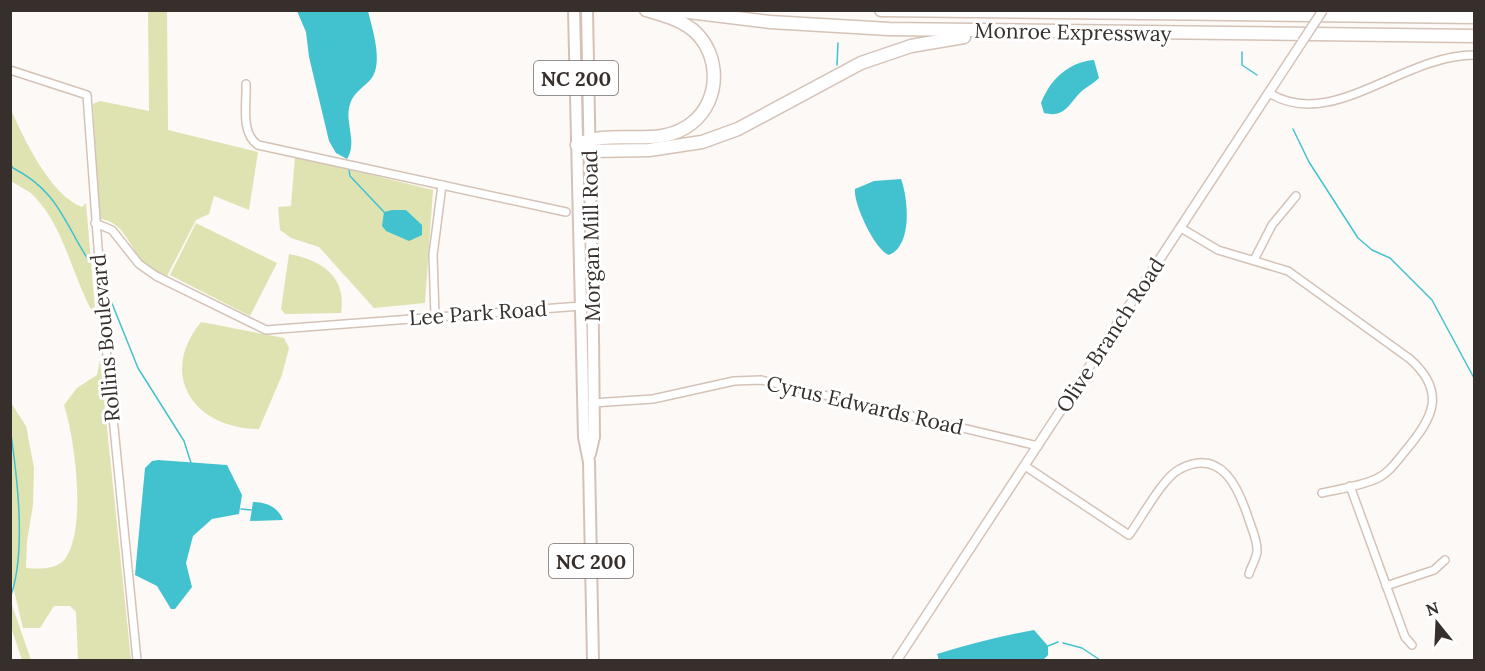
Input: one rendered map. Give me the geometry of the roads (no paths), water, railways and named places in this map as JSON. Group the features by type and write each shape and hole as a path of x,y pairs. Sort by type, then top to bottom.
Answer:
{"highway":[{"path":"590,145 673,133 692,123 709,101 714,71 705,44 680,22 646,10"},
{"name":"Monroe Expressway","path":"672,10 829,26 1474,36"},
{"name":"Monroe Expressway","path":"881,10 1474,17"},
{"path":"1109,10 1160,14"},
{"path":"577,145 663,149 702,142 738,129 837,75 886,54 943,40 1040,31"}],"main road":[{"name":"Morgan Mill Road","path":"574,10 581,306 588,403 594,437 589,462 593,660"},
{"name":"Morgan Mill Road","path":"587,10 590,145 588,403"}],"street":[{"name":"Olive Branch Road","path":"897,660 1323,10"},
{"path":"1269,93 1298,105 1320,105 1425,63 1474,55"},
{"name":"Rollins Boulevard","path":"10,69 87,95 95,223 137,660"},
{"path":"246,84 247,128 250,138 258,145 566,212"},
{"path":"435,316 433,255 442,184"},
{"path":"1254,260 1272,225 1296,196"},
{"name":"Lee Park Road","path":"95,223 107,226 118,235 146,270 260,328 279,330 375,320 581,306"},
{"path":"1181,228 1218,250 1288,272 1300,279 1410,359 1422,369 1428,380 1433,404 1425,427 1390,469 1377,479 1322,494"},
{"name":"Cyrus Edwards Road","path":"588,403 653,399 734,381 761,380 1038,446"},
{"path":"1025,466 1129,535 1173,472 1192,465 1214,466 1223,470 1236,484 1253,533 1257,551 1249,574"},
{"path":"1350,486 1404,637 1412,645"},
{"path":"1386,586 1434,570 1444,560"}],"water":[{"path":"297,11 368,11 376,45 377,64 371,79 356,93 350,104 351,146 347,159 336,153 329,141 309,57 306,32"},
{"path":"1094,60 1099,78 1083,90 1063,111 1044,113 1041,103 1055,80 1068,68"},
{"path":"901,179 907,220 902,242 897,250 889,255 883,252 866,226 855,196 855,189 874,181"},
{"path":"406,210 422,225 422,235 409,241 386,231 382,226 384,212"},
{"path":"152,461 227,465 242,495 239,514 212,519 193,536 186,563 192,587 175,609 171,609 157,586 135,575 145,468"},
{"path":"253,502 271,506 283,520 250,521"},
{"path":"1034,630 1048,646 1048,655 1043,660 939,660 937,654 985,640"}],"waterway":[{"path":"837,65 838,43"},
{"path":"1242,52 1242,65 1257,75"},
{"path":"1293,129 1309,162 1358,238 1372,250 1390,258 1432,300 1474,378"},
{"path":"10,164 50,197 89,261"},
{"path":"349,170 350,176 384,212"},
{"path":"107,291 138,368 184,441 191,463"},
{"path":"10,427 19,514 18,559 10,598"},
{"path":"241,509 251,510"},
{"path":"1048,646 1058,642"},
{"path":"1063,643 1082,648 1100,660"}]}
